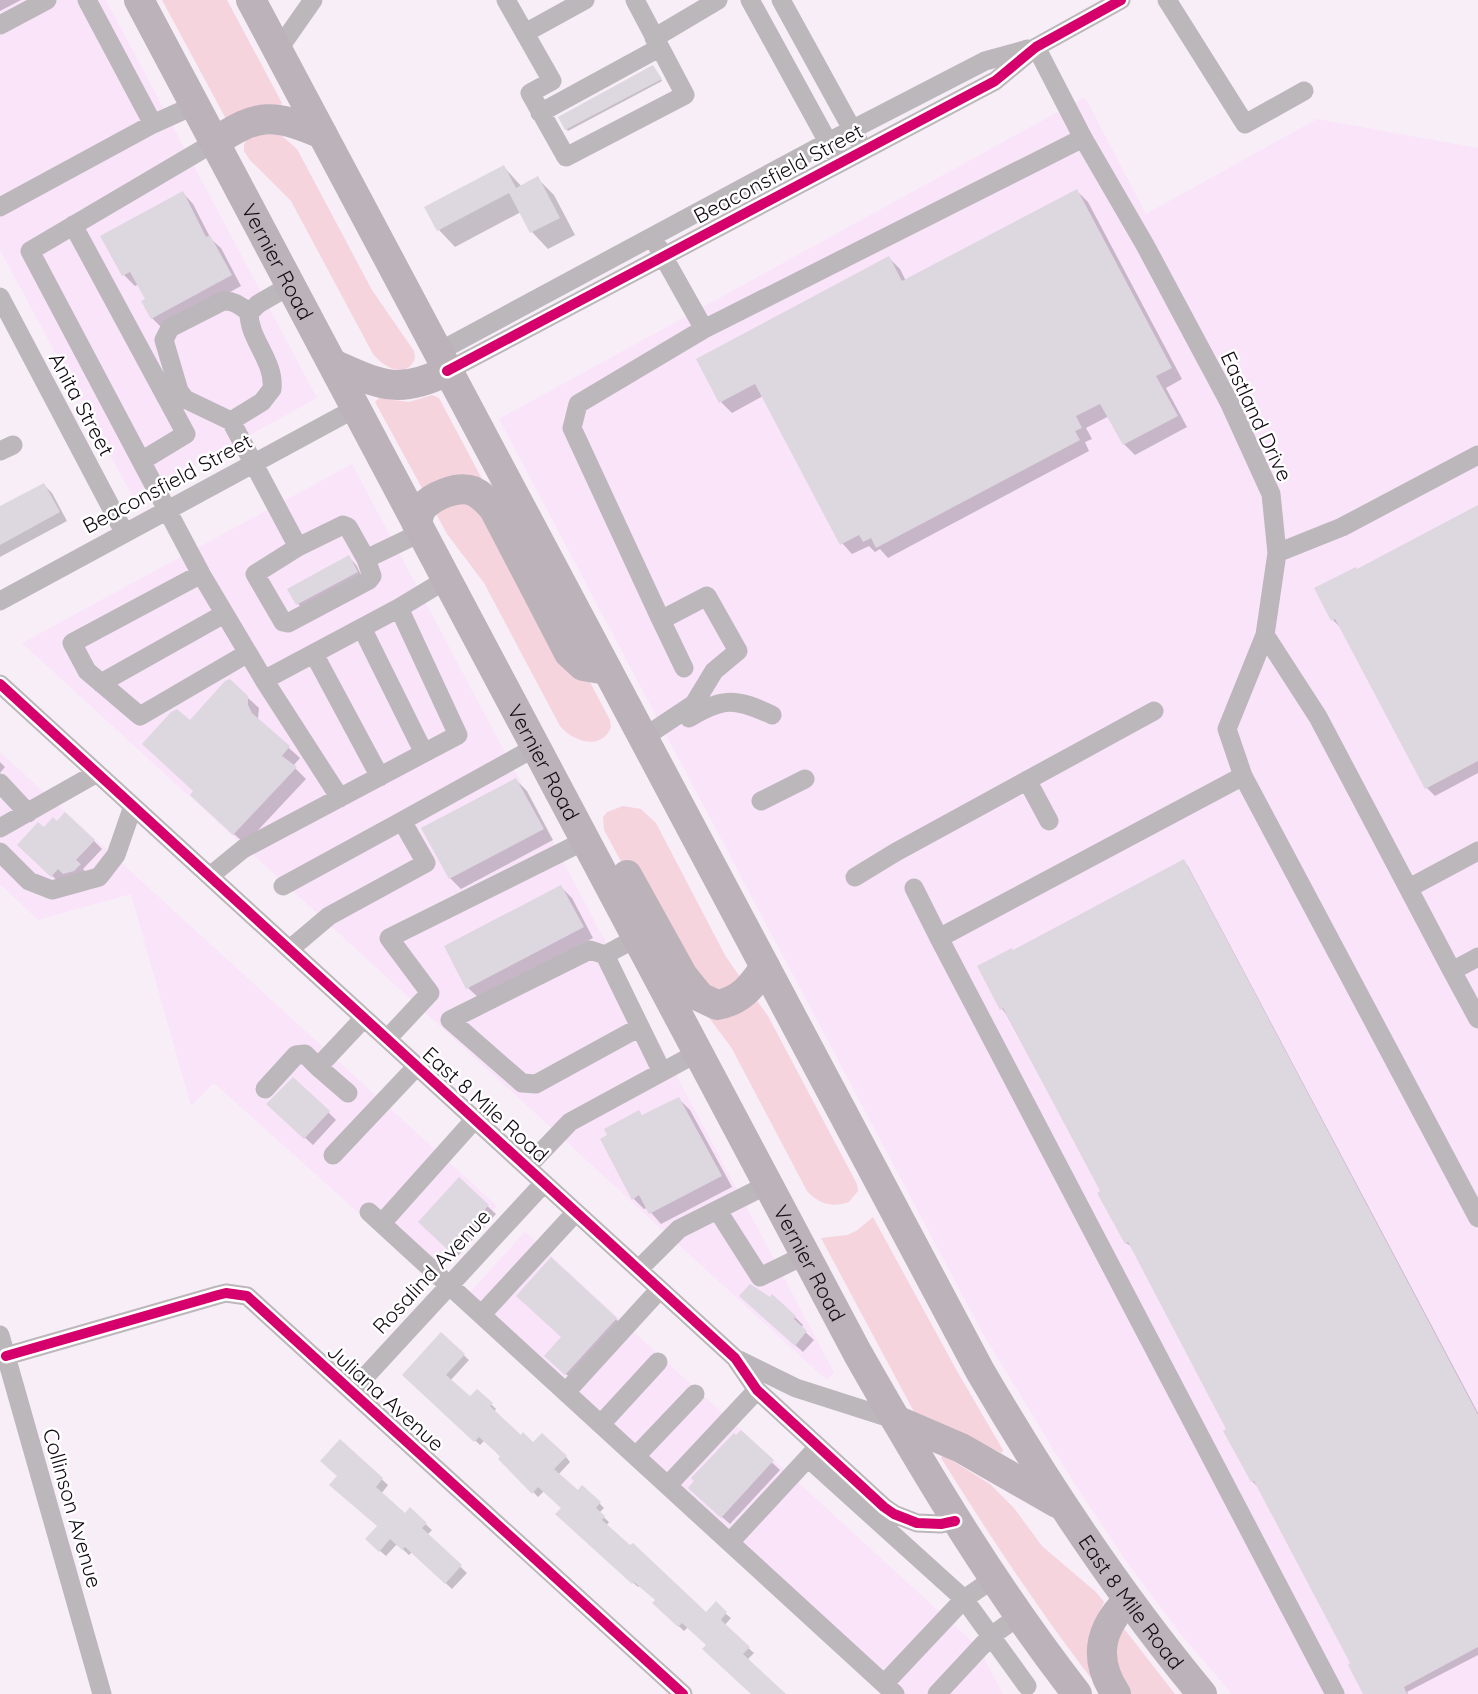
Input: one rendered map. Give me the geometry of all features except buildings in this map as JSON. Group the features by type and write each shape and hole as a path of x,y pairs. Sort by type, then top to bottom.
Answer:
{"highway":[{"name":"Vernier Road","path":"139,0 638,937 767,1185 896,1420 955,1521"},
{"path":"251,0 980,1371 1063,1507"},
{"path":"215,142 243,124 266,118 292,121 322,134"},
{"path":"333,364 376,382 402,386 429,380 442,361"},
{"path":"420,528 420,511 427,503 448,492 462,489 472,491 485,499 494,509 569,653 583,666 607,670"},
{"path":"580,829 604,832 683,976 700,997 717,1005 736,1000 749,990 765,967"},
{"path":"896,1420 961,1448 1063,1507"},
{"name":"East 8 Mile Road","path":"1063,1507 1128,1600 1202,1694"},
{"path":"955,1521 1019,1616 1077,1694"},
{"path":"1116,1694 1103,1669 1102,1644 1110,1619 1128,1600"}],"street":[{"path":"0,25 47,0"},
{"path":"88,0 153,124"},
{"path":"278,50 313,0"},
{"path":"506,0 552,81 530,93 566,157 685,95 635,0"},
{"path":"525,33 585,0"},
{"path":"540,113 656,43 718,0"},
{"path":"750,0 838,162"},
{"path":"781,0 863,150"},
{"name":"Beaconsfield Street","path":"442,361 663,257 995,81 1036,47 1121,0"},
{"path":"1167,0 1245,124 1304,91"},
{"name":"Beaconsfield Street","path":"442,361 653,236 828,142 985,61 1036,47"},
{"name":"Eastland Drive","path":"1036,47 1083,138 1145,245 1229,402 1271,494 1277,553 1265,635 1227,729 1243,776 1478,1218"},
{"path":"905,103 915,122"},
{"path":"0,207 153,124 195,105"},
{"path":"684,668 572,428 578,404 704,329 1083,138"},
{"path":"215,142 30,251 201,574 264,680 340,798"},
{"path":"73,225 186,435 143,460"},
{"path":"653,236 704,329"},
{"path":"249,313 258,304 291,285"},
{"name":"Anita Street","path":"0,297 124,531"},
{"path":"232,421 262,402 272,389 271,370 249,313 229,300 170,328 164,340 179,391 185,399 232,421 298,547"},
{"name":"Beaconsfield Street","path":"0,601 124,531 356,408"},
{"path":"1277,553 1342,527 1478,455"},
{"path":"345,525 366,559 372,576 369,580 285,623 255,574 298,547 345,525"},
{"path":"366,559 420,528"},
{"path":"201,574 72,643 87,671 140,716 248,653"},
{"path":"264,680 399,608 447,579"},
{"path":"643,738 694,704 714,671 738,651 707,596 661,620"},
{"path":"210,876 243,849 458,735 399,608"},
{"path":"102,683 224,614"},
{"path":"362,628 424,753"},
{"path":"1265,635 1318,717 1478,1020"},
{"path":"314,654 380,777"},
{"name":"East 8 Mile Road","path":"0,684 735,1358 757,1390 813,1453 894,1514 929,1525 955,1521"},
{"path":"643,738 672,728 709,706 724,702 745,704 772,715"},
{"path":"855,877 1154,711"},
{"path":"283,886 536,747"},
{"path":"0,828 97,774"},
{"path":"939,938 1243,776"},
{"path":"761,801 805,779"},
{"path":"1027,780 1049,821"},
{"path":"0,783 28,813"},
{"path":"0,852 29,881 52,890 99,877 116,855 133,806"},
{"path":"289,949 329,916 426,863 402,821"},
{"path":"387,1040 430,993 389,938 580,829"},
{"path":"1409,888 1478,851"},
{"path":"914,888 1335,1694"},
{"path":"605,955 638,937"},
{"path":"640,1027 536,1084 522,1083 450,1020 590,950 605,955 662,1072"},
{"path":"1452,971 1478,957"},
{"path":"318,1067 364,1018"},
{"path":"527,1167 570,1122 697,1053"},
{"path":"265,1089 296,1055 305,1054 348,1093"},
{"path":"333,1155 417,1066"},
{"path":"475,1119 376,1218 890,1689 964,1599 993,1579"},
{"name":"Rosalind Avenue","path":"352,1391 544,1182"},
{"path":"639,1269 679,1230 767,1185"},
{"path":"718,1210 761,1277 805,1255"},
{"path":"482,1314 576,1212"},
{"path":"566,1392 660,1289"},
{"name":"Juliana Avenue","path":"6,1356 218,1294 247,1296 683,1694"},
{"name":"Collinson Avenue","path":"0,1335 102,1694"},
{"name":"East 8 Mile Road","path":"735,1358 796,1388 896,1420"},
{"path":"601,1424 658,1362"},
{"path":"668,1485 757,1390"},
{"path":"636,1456 695,1394"},
{"path":"730,1542 813,1453 964,1599 991,1636 1021,1690 1055,1665"},
{"path":"937,1694 991,1636 1019,1616"}],"shaded area":[{"path":"0,0 106,0 317,398 134,499 0,250"},
{"path":"162,0 227,0 281,105 226,119"},
{"path":"1085,97 1146,214 1317,119 1478,148 1478,1694 1232,1694 1179,1632 1126,1561 1069,1475 983,1334 499,419"},
{"path":"262,133 281,135 297,149 372,290 414,351 415,358 407,369 395,370 383,364 373,354 291,201 244,151 247,139"},
{"path":"432,395 439,398 610,720 611,727 601,739 587,742 579,740 560,726 484,583 447,534 375,402 379,398 409,402"},
{"path":"352,464 834,1372 829,1379 823,1377 22,643"},
{"path":"0,752 497,1206 431,1278 214,1083 191,1106 131,894 38,920 0,884"},
{"path":"623,806 641,809 656,823 726,957 768,1016 857,1184 858,1191 849,1202 826,1204 807,1191 731,1047 694,998 604,830 603,817 607,812"},
{"path":"873,1217 1003,1450 1002,1453 917,1415 913,1410 821,1238 847,1235"},
{"path":"525,1232 979,1648 1003,1694 884,1694 459,1304"},
{"path":"943,1455 990,1484 1014,1508 1042,1546 1104,1602 1098,1616 1101,1691 998,1547 941,1458"},
{"path":"1122,1626 1175,1694 1126,1694 1110,1660"}],"cycle path":[{"path":"447,371 995,81 1036,47 1121,0"},
{"path":"0,684 735,1358 757,1390 884,1507 917,1523 941,1524 955,1521"},
{"path":"6,1356 226,1293 247,1296 683,1694"}]}
